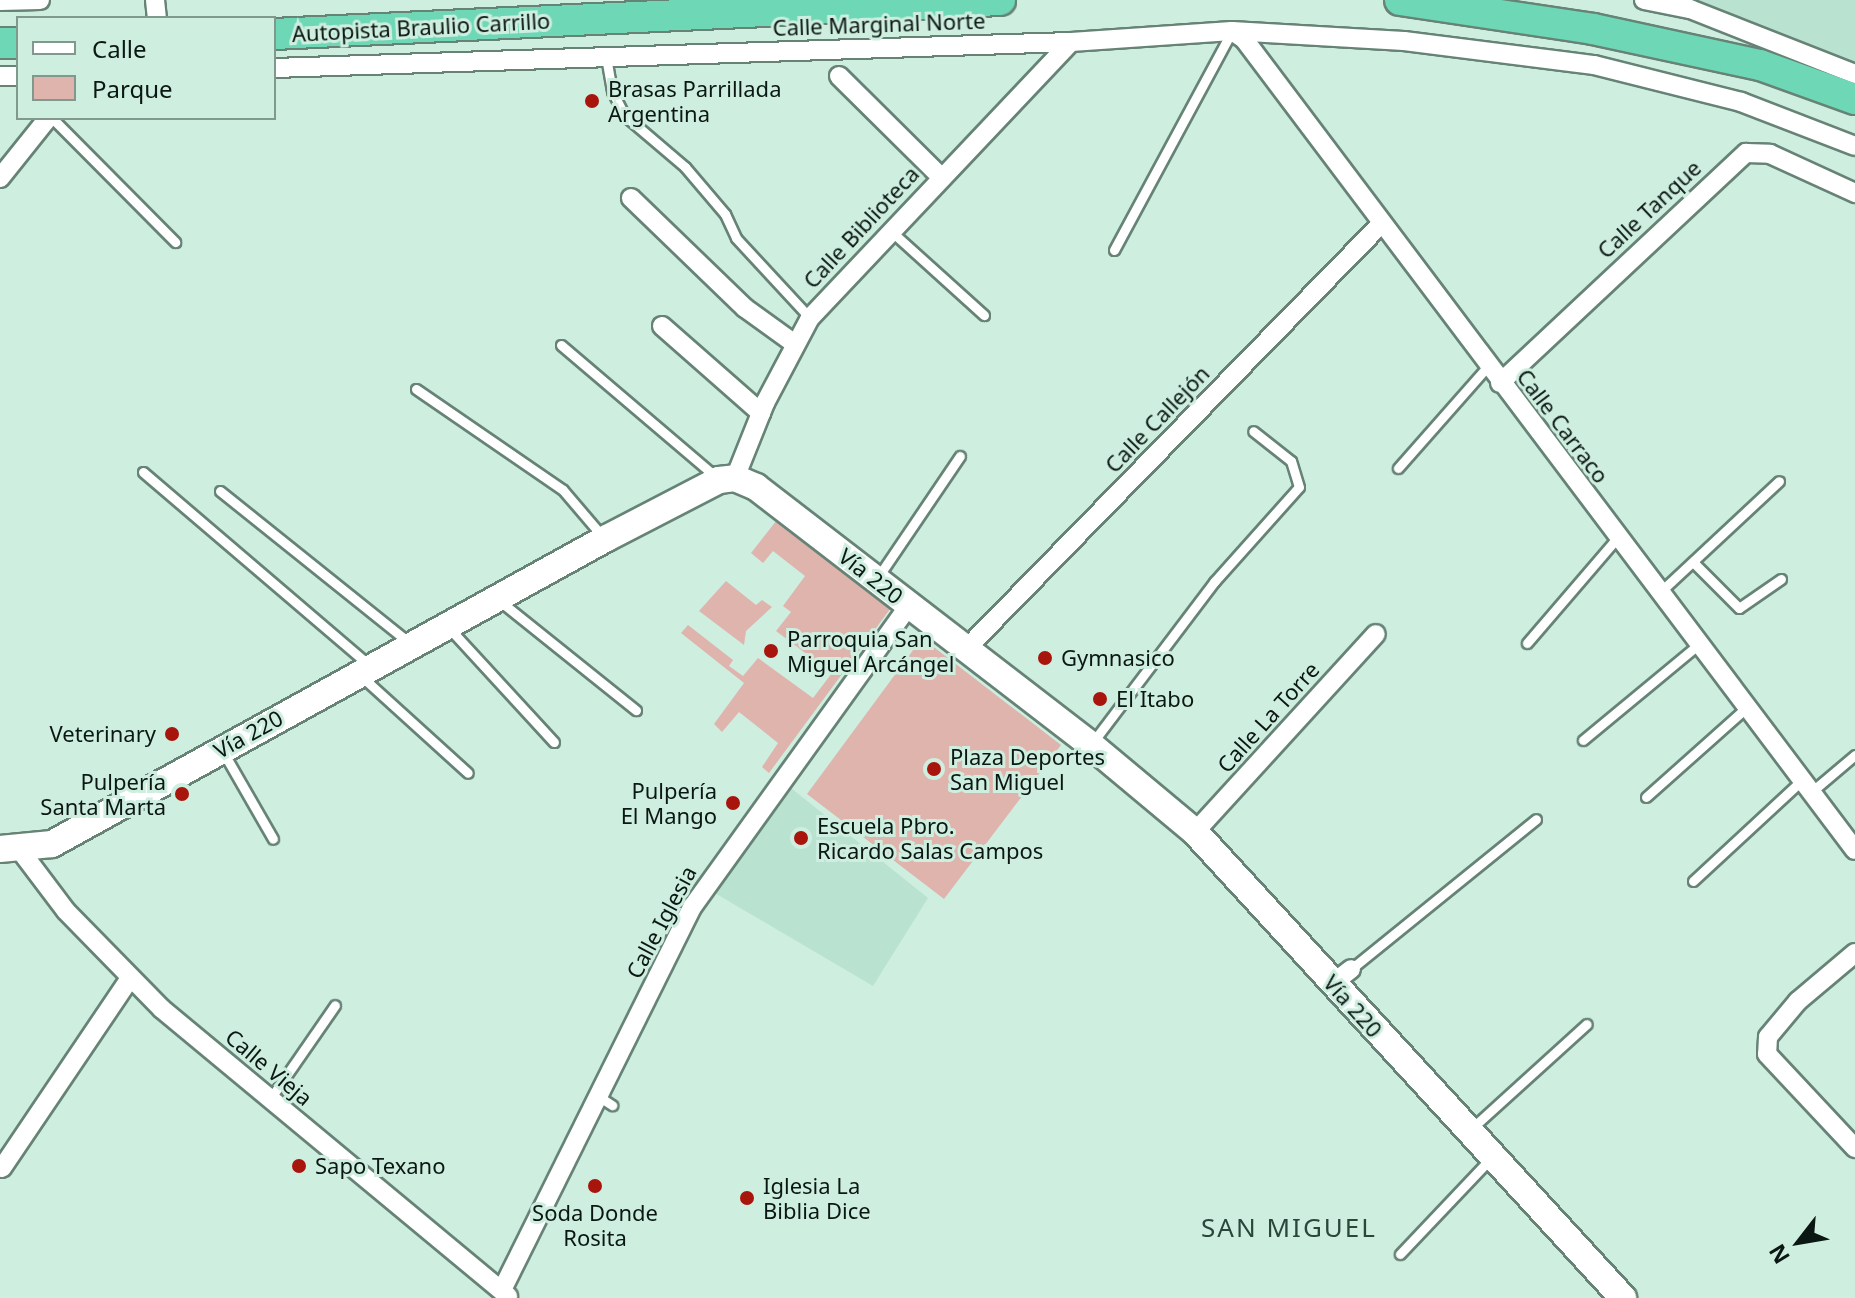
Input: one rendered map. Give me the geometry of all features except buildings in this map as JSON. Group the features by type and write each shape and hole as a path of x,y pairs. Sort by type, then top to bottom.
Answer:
{"highway":[{"name":"Autopista Braulio Carrillo","path":"276,34 1000,0"},
{"path":"1400,0 1593,29 1760,65 1855,99"}],"main road":[{"name":"Vía 220","path":"10,849 52,844 605,539 727,479 756,487 1091,745 1195,832 1341,976 1469,1131 1623,1298"}],"street":[{"path":"0,1 40,0"},
{"path":"1644,0 1690,9 1855,74"},
{"name":"Calle Marginal Norte","path":"276,68 1071,42 1232,31 1404,41 1594,65 1741,102 1855,146"},
{"name":"Calle Carraco","path":"1232,31 1244,39 1500,383 1855,850"},
{"name":"Calle Biblioteca","path":"727,479 810,318 1071,42"},
{"path":"839,76 941,177"},
{"path":"0,178 48,120"},
{"name":"Calle Tanque","path":"1500,383 1746,153 1770,154 1855,193"},
{"path":"631,198 745,308 795,344"},
{"name":"Calle Callejón","path":"966,649 1382,223"},
{"path":"662,326 761,413"},
{"name":"Calle Iglesia","path":"506,1294 605,1100 693,906 909,605"},
{"name":"Calle La Torre","path":"1195,832 1376,634"},
{"name":"Calle Vieja","path":"10,849 130,978 270,1099 506,1294"},
{"path":"1855,953 1798,1001 1768,1037 1767,1054 1855,1148"},
{"path":"2,1168 130,978"}],"lane":[{"path":"1114,250 1232,31"},
{"path":"606,57 612,91 624,115 685,167 725,214 736,238 810,318"},
{"path":"52,120 175,242"},
{"path":"891,231 984,315"},
{"path":"561,345 727,479"},
{"path":"1398,468 1488,366"},
{"path":"416,389 563,490 605,539"},
{"path":"1091,745 1214,582 1299,487 1291,461 1253,431"},
{"path":"876,580 960,456"},
{"path":"143,472 365,670 468,773"},
{"path":"1659,593 1779,481"},
{"path":"220,491 412,645"},
{"path":"1527,643 1617,538"},
{"path":"1693,562 1739,608 1781,579"},
{"path":"497,599 636,710"},
{"path":"447,626 554,742"},
{"path":"1583,740 1698,645"},
{"path":"1646,797 1746,708"},
{"path":"222,749 273,839"},
{"path":"1693,881 1806,787 1855,755"},
{"path":"1341,976 1536,819"},
{"path":"270,1099 335,1005"},
{"path":"1469,1131 1587,1024"},
{"path":"1400,1254 1493,1157"}],"shaded area":[{"path":"1644,0 1855,0 1855,63 1690,9"},
{"name":"Escuela Pbro. Ricardo Salas Campos","path":"786,784 928,898 873,986 713,892"}],"green space":[{"path":"780,516 893,605 769,773 762,767 778,743 739,712 722,732 714,724 744,683 681,633 688,625 733,660 729,666 743,676 758,658 813,698 832,673 776,631 791,612 783,606 805,576 773,551 763,563 751,553"},
{"path":"726,581 756,605 762,600 772,607 746,631 744,645 699,611"},
{"name":"Plaza Deportes San Miguel","path":"922,638 1061,745 944,899 807,794"}],"place":[{"name":"Brasas Parrillada Argentina","path":"592,101"},
{"name":"Parroquia San Miguel Arcángel","path":"771,651"},
{"name":"Gymnasico","path":"1045,658"},
{"name":"El Itabo","path":"1100,699"},
{"name":"Veterinary","path":"172,734"},
{"name":"Plaza Deportes San Miguel","path":"934,769"},
{"name":"Pulpería Santa Marta","path":"182,794"},
{"name":"Pulpería El Mango","path":"733,803"},
{"name":"Escuela Pbro. Ricardo Salas Campos","path":"801,838"},
{"name":"Sapo Texano","path":"299,1166"},
{"name":"Soda Donde Rosita","path":"595,1186"},
{"name":"Iglesia La Biblia Dice","path":"747,1198"}],"district":[{"name":"SAN MIGUEL","path":"1289,1228"}]}
